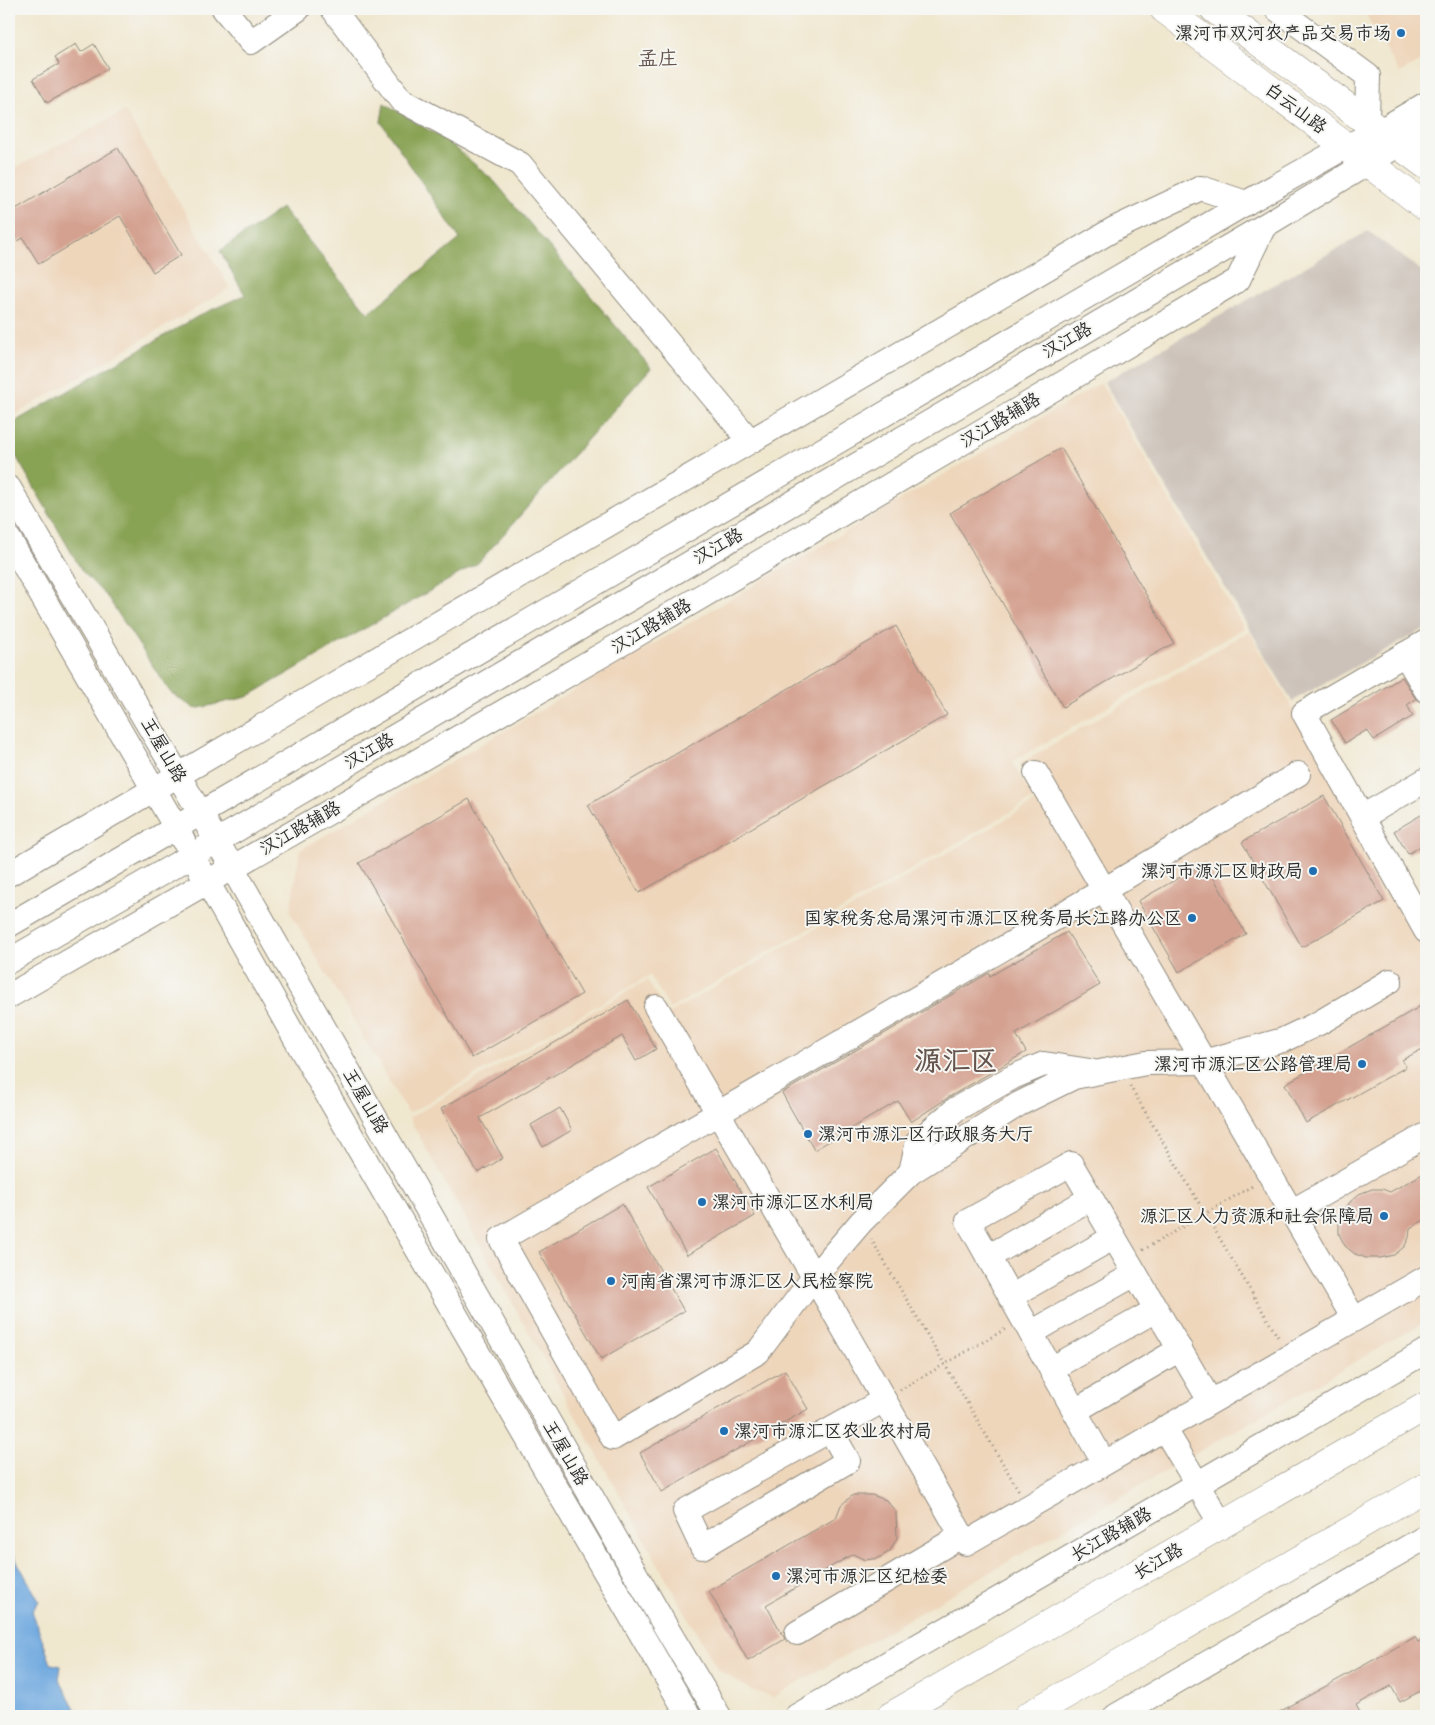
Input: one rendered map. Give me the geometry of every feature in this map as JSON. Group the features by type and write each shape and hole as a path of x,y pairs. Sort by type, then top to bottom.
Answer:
{"main road":[{"name":"白云山路","path":"1164,9 1426,207"},
{"name":"白云山路","path":"1214,9 1426,165"},
{"name":"长江路","path":"891,1716 1426,1406"},
{"path":"1028,1716 1425,1493"}],"street":[{"path":"224,9 251,42 298,9"},
{"path":"333,9 400,100 520,164 750,441"},
{"path":"1277,9 1368,76 1382,132"},
{"name":"汉江路","path":"9,925 1246,203 1347,146 1382,132 1426,104"},
{"name":"汉江路","path":"1382,132 1426,128"},
{"name":"汉江路","path":"9,961 217,841 1369,164 1382,132"},
{"path":"9,874 1114,229 1201,188 1246,203"},
{"name":"汉江路辅路","path":"9,996 609,651 1238,280 1264,226"},
{"name":"王屋山路","path":"9,488 179,775 667,1629 719,1716"},
{"name":"王屋山路","path":"9,539 176,827 326,1092 689,1716"},
{"path":"1426,642 1304,713 1362,817 1420,903 1426,931"},
{"path":"1405,654 1426,690"},
{"path":"1036,773 1354,1320"},
{"path":"1298,774 1104,890 501,1240 613,1438 758,1352 814,1277 860,1222 911,1172 1019,1104 1074,1077 1146,1063 1203,1062 1284,1040 1319,1023 1390,981"},
{"path":"1362,817 1426,780"},
{"path":"656,1007 814,1277 966,1543 1426,1278"},
{"path":"1292,1212 1426,1136"},
{"path":"1104,1462 968,1221 976,1216 1071,1164 1210,1401"},
{"path":"988,1257 1091,1198"},
{"path":"1010,1297 1114,1237"},
{"path":"1027,1326 1131,1266"},
{"path":"1051,1369 1156,1310"},
{"path":"1075,1410 1180,1350"},
{"name":"长江路辅路","path":"797,1716 1426,1351"},
{"path":"831,1430 848,1461 702,1547 684,1511 884,1400"},
{"path":"1164,1428 1221,1524"},
{"path":"797,1634 962,1536"},
{"path":"1116,1716 1426,1537"}],"path":[{"path":"1109,1070 1205,1214 1289,1356"},
{"path":"1131,1266 1205,1214 1270,1175"},
{"path":"860,1222 1028,1507"},
{"path":"884,1400 944,1363 1027,1326"}],"shaded area":[{"name":"漯河市双河农产品交易市场","path":"1363,9 1426,9 1426,58 1399,73"},
{"path":"125,111 230,288 9,418 9,171"},
{"path":"1368,231 1426,274 1426,628 1292,701 1104,382"},
{"path":"1101,383 1244,628 1012,762 1033,799 670,1009 650,975 408,1114 290,912 300,850"},
{"path":"1249,631 1426,947 1426,1321 773,1697 751,1690 717,1669 409,1118 647,980 668,1014 1039,800 1019,764"}],"green space":[{"path":"384,103 450,143 495,182 651,368 478,563 247,697 195,709 170,692 108,598 82,571 9,444 9,425 202,314 245,295 220,251 282,208 368,313 460,239 381,122"}],"water":[{"path":"9,1547 39,1601 32,1611 51,1664 61,1666 59,1679 79,1716 20,1716 9,1699"}],"building":[{"path":"76,44 81,52 94,44 108,68 47,103 33,79 59,64 55,57"},
{"path":"118,148 181,255 153,272 120,216 39,264 23,238 18,241 9,225 9,213"},
{"path":"1061,448 1174,643 1063,707 950,513"},
{"path":"896,626 947,715 639,893 588,805"},
{"path":"1402,677 1416,699 1407,705 1413,716 1374,740 1367,730 1345,743 1331,720"},
{"name":"漯河市源汇区财政局","path":"1324,796 1384,901 1302,947 1242,842"},
{"path":"469,799 582,994 472,1058 359,863"},
{"path":"1426,812 1426,843 1408,854 1394,831"},
{"name":"国家税务总局漯河市源汇区税务局长江路办公区","path":"1205,863 1246,934 1179,972 1138,901"},
{"path":"1067,932 1100,985 1016,1034 1026,1052 949,1097 911,1122 898,1101 814,1150 782,1093 989,973 990,976"},
{"path":"628,1000 656,1049 636,1061 622,1036 480,1118 503,1158 478,1173 441,1109"},
{"name":"漯河市源汇区公路管理局","path":"1426,1003 1426,1047 1402,1060 1406,1067 1306,1123 1285,1084"},
{"path":"560,1108 572,1130 543,1147 531,1125"},
{"name":"漯河市源汇区水利局","path":"716,1148 755,1216 687,1255 648,1187"},
{"name":"源汇区人力资源和社会保障局","path":"1426,1172 1426,1219 1410,1228 1409,1238 1404,1247 1394,1255 1366,1258 1355,1254 1345,1246 1339,1234 1339,1221 1350,1202 1359,1194 1372,1189 1382,1189 1390,1192"},
{"name":"河南省漯河市源汇区人民检察院","path":"622,1204 684,1311 601,1359 539,1252"},
{"name":"漯河市源汇区农业农村局","path":"785,1370 808,1409 662,1492 640,1453"},
{"name":"漯河市源汇区纪检委","path":"853,1495 872,1495 886,1500 896,1512 897,1538 890,1551 879,1558 865,1560 853,1554 766,1605 785,1639 748,1661 709,1591 836,1518 841,1505"},
{"path":"1415,1637 1418,1642 1426,1637 1426,1688 1400,1702 1391,1686 1356,1705 1362,1716 1272,1716"}],"place":[{"name":"漯河市双河农产品交易市场","path":"1401,33"},
{"name":"漯河市源汇区财政局","path":"1313,871"},
{"name":"国家税务总局漯河市源汇区税务局长江路办公区","path":"1192,918"},
{"name":"漯河市源汇区公路管理局","path":"1362,1064"},
{"name":"漯河市源汇区行政服务大厅","path":"808,1134"},
{"name":"漯河市源汇区水利局","path":"702,1202"},
{"name":"源汇区人力资源和社会保障局","path":"1384,1216"},
{"name":"河南省漯河市源汇区人民检察院","path":"611,1281"},
{"name":"漯河市源汇区农业农村局","path":"724,1431"},
{"name":"漯河市源汇区纪检委","path":"776,1576"}],"district":[{"name":"孟庄","path":"658,58"},
{"name":"源汇区","path":"956,1060"}]}
